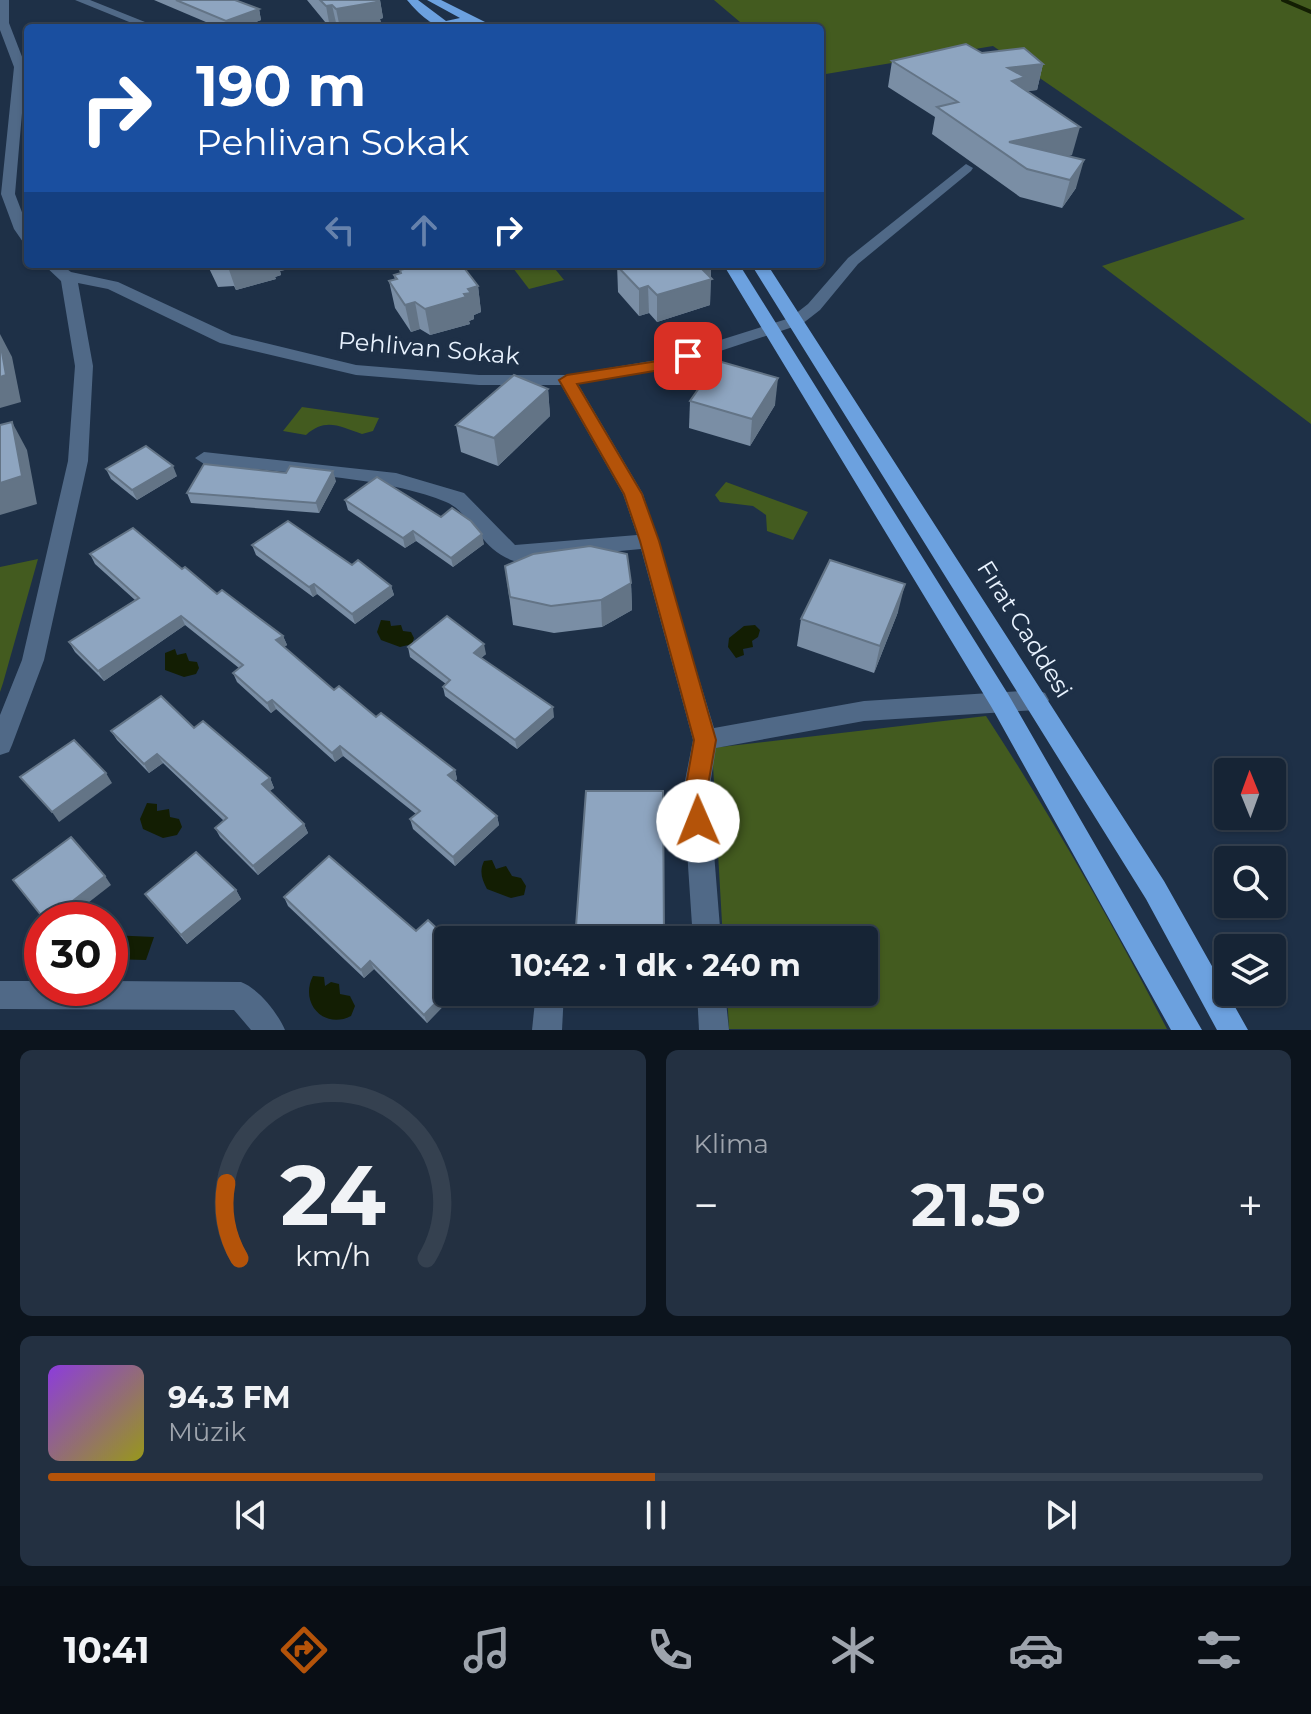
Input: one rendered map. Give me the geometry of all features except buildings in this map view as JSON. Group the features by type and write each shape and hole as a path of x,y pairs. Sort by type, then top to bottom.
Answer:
{"main road":[{"path":"412,0 444,24"},
{"path":"432,0 482,24"},
{"path":"458,24 463,16"},
{"path":"733,268 1000,701 1187,1030"},
{"name":"Fırat Caddesi","path":"762,268 1155,890 1233,1030"}],"street":[{"path":"4,0 3,23 20,67 8,194 24,233"},
{"path":"80,0 143,24"},
{"path":"796,321 814,307 853,261 966,168"},
{"path":"0,745 33,660 78,461 84,366 74,305 58,270"},
{"name":"Pehlivan Sokak","path":"58,270 112,285 226,339 356,370 479,380 567,380 660,365 796,321"},
{"path":"567,380 633,494 705,740 696,791 706,926"},
{"path":"204,458 396,480 457,498 504,549 514,553 649,541"},
{"path":"705,740 864,711 1037,700"},
{"path":"1,997 241,996 270,1030"},
{"path":"547,1030 549,1006"},
{"path":"712,1006 714,1030"}],"green space":[{"path":"714,0 1311,0 1311,424 1102,266 1245,219 993,46 824,74 824,24 742,24"},
{"path":"513,268 554,268 564,280 529,289"},
{"path":"302,407 379,418 373,431 362,434 333,425 320,426 306,435 283,431"},
{"path":"726,482 808,512 793,540 767,531 766,515 753,506 720,502 715,495"},
{"path":"38,559 3,683 0,692 0,567"},
{"path":"986,716 1080,870 1167,1029 729,1029 728,1006 878,1006 878,926 722,926 712,748"}],"shaded area":[{"path":"381,620 390,621 391,626 401,625 403,631 411,632 414,638 412,644 400,647 381,640 377,632"},
{"path":"755,625 760,630 758,637 752,641 753,647 743,649 744,655 736,658 728,647 729,638 744,626"},
{"path":"175,649 177,655 186,653 189,661 197,662 199,668 196,674 184,677 165,670 165,653"},
{"path":"147,803 157,804 157,811 169,809 170,817 179,819 182,827 177,835 163,838 143,829 140,819"},
{"path":"492,860 496,869 506,866 512,876 521,878 526,886 524,895 511,898 487,889 482,869 484,861"},
{"path":"128,936 154,937 146,960 128,960"},
{"path":"313,976 324,977 325,986 331,982 339,984 340,994 350,996 355,1006 351,1016 332,1019 323,1017 317,1011 309,996"}],"waterway":[{"path":"1283,0 1311,12"}],"route":[{"path":"688,356 660,365 567,380 633,494 649,541 705,740 696,791 698,821"}]}
